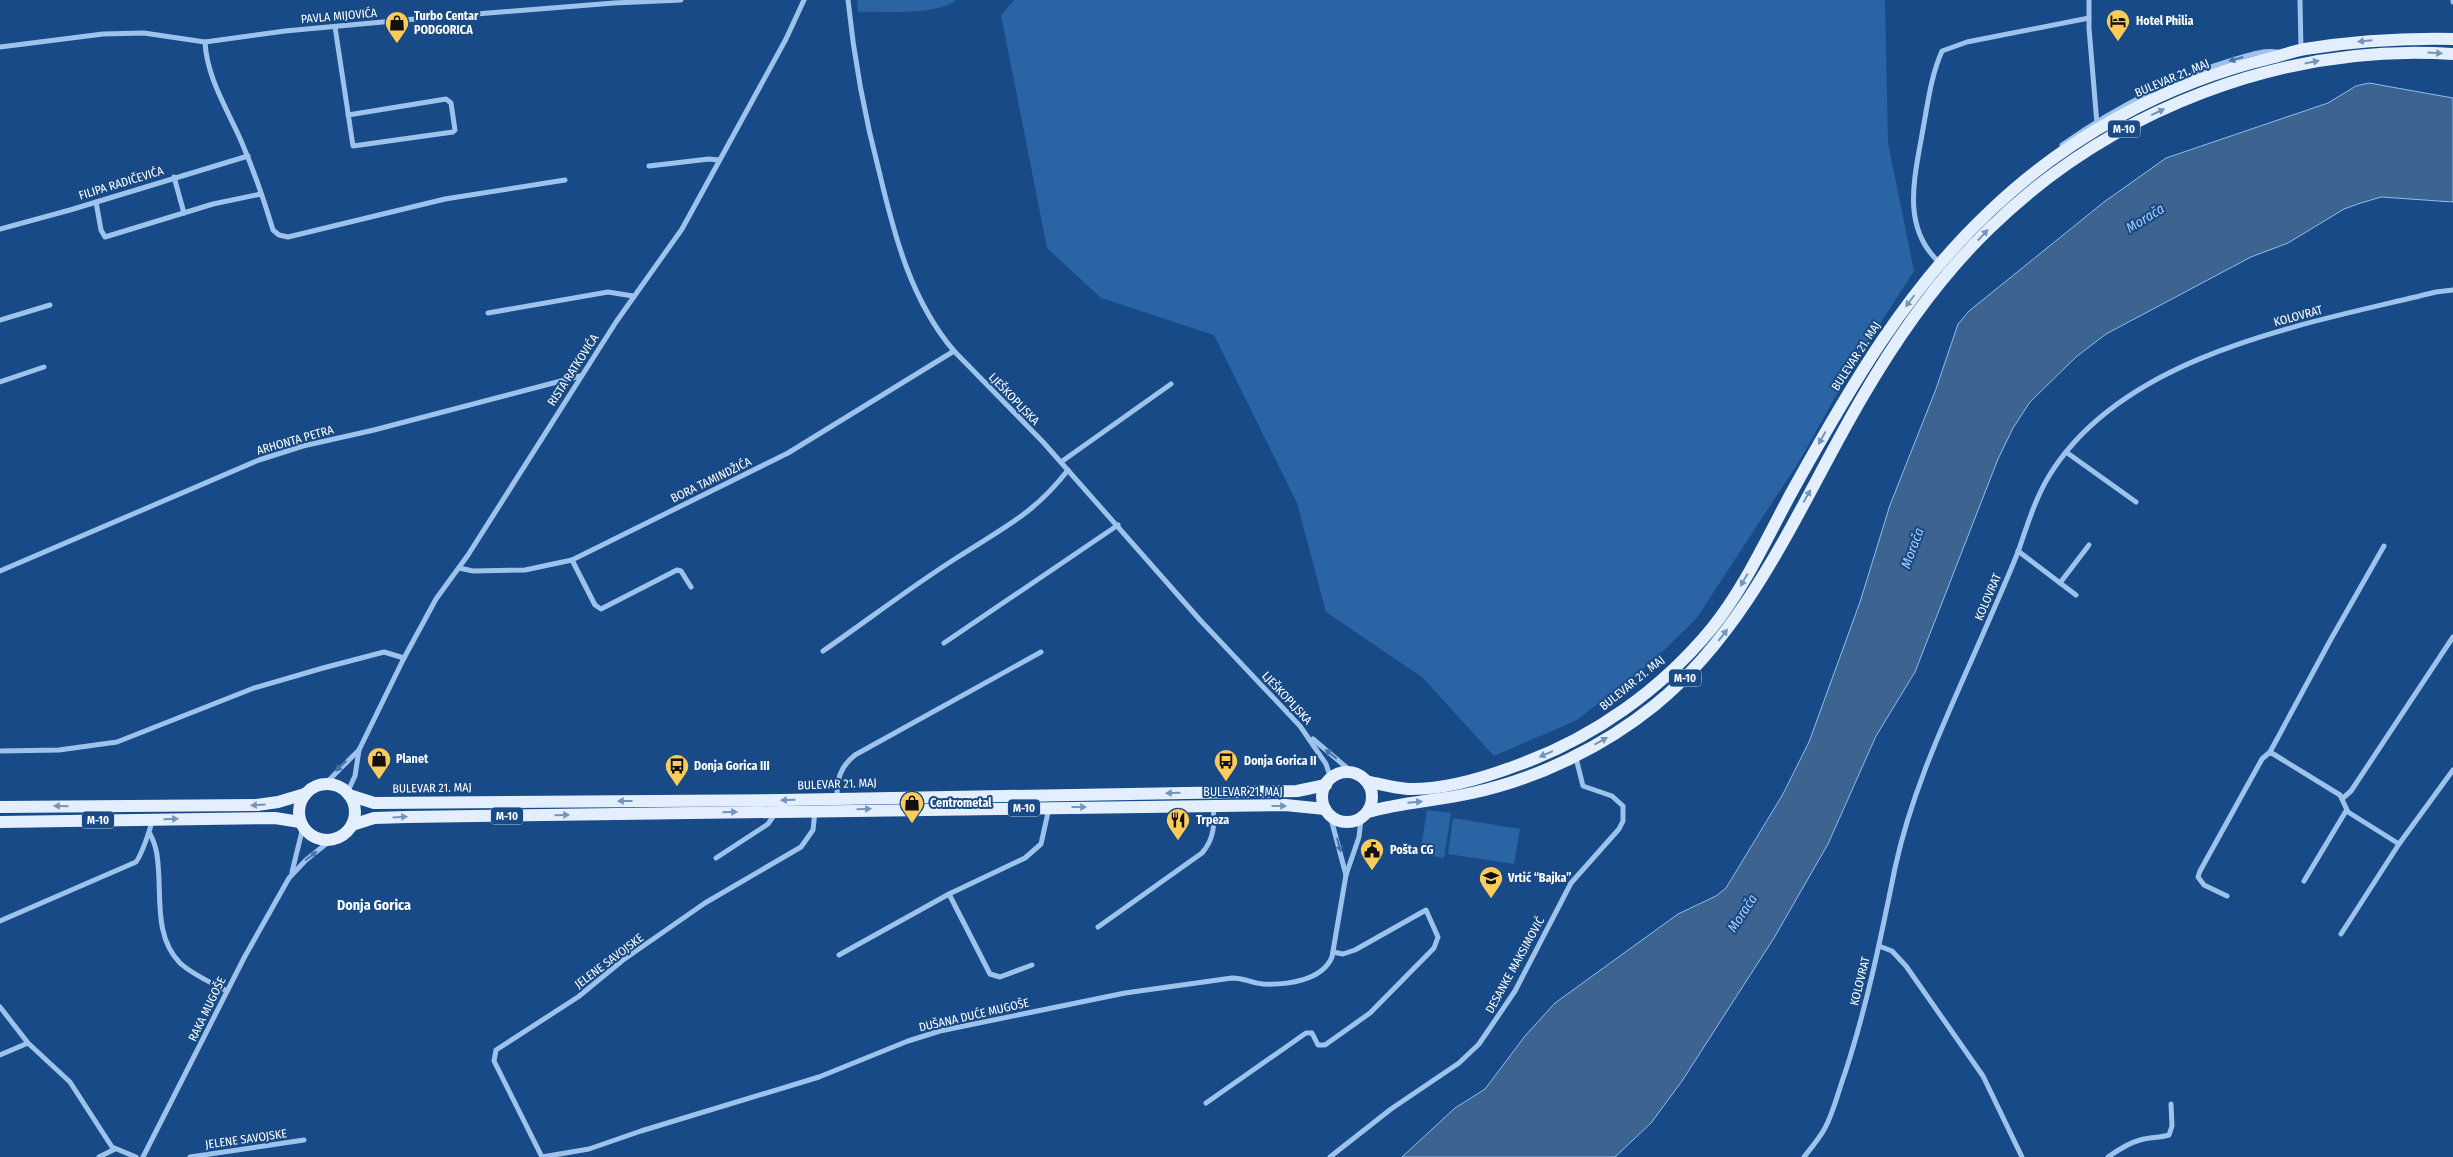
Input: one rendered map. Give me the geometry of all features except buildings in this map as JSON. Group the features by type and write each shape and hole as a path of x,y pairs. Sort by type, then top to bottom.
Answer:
{"main road":[{"name":"BULEVAR 21. MAJ","path":"325,784 341,788 348,794 374,803 781,800 836,797 1299,791 1328,782 1337,774 1353,773 1366,781 1396,788 1418,789 1458,782 1510,768 1553,751 1619,713 1670,672 1710,630 1734,597 1847,394 1890,328 1940,263 1987,213 2038,169 2097,125 2168,92 2219,73 2301,49 2374,40 2453,38"},
{"name":"BULEVAR 21. MAJ","path":"331,840 344,835 352,825 374,818 408,817 815,810 1285,806 1328,812 1345,822 1398,804 1451,798 1500,786 1550,768 1619,731 1654,705 1692,670 1722,637 1753,592 1881,366 1914,318 1988,229 2047,180 2107,139 2179,102 2240,80 2322,60 2397,52 2453,54"},
{"path":"1364,815 1372,796 1366,781"},
{"path":"1328,782 1323,793 1328,812"},
{"name":"M-10","path":"0,807 257,805 278,802 305,794 311,789 325,784"},
{"path":"301,824 299,807 305,794"},
{"path":"348,794 355,809 352,825"},
{"name":"M-10","path":"0,822 275,818 301,824 312,836 331,840"}],"street":[{"path":"580,0 581,6"},
{"name":"PAVLA MIJOVIĆA","path":"0,47 103,34 144,33 205,42 336,27 581,6 681,0"},
{"name":"RISTA RATKOVIĆA","path":"348,794 359,750 404,658 436,599 459,568 580,376 682,229 786,39 804,0"},
{"name":"LJEŠKOPLJSKA","path":"848,0 869,132 895,233 904,262 922,304 954,352 1061,462 1200,620 1308,736 1353,773"},
{"path":"2089,0 2097,125"},
{"path":"2300,0 2301,49"},
{"path":"1951,272 1928,251 1920,237 1913,184 1933,71 1942,51 1967,42 2089,18"},
{"path":"336,27 348,115 353,146 453,132 455,130 451,103 446,99 348,115"},
{"path":"205,42 208,63 216,90 248,156 274,230 279,236 288,237 445,200 565,180"},
{"name":"FILIPA RADIČEVIĆA","path":"0,229 248,156"},
{"path":"649,166 709,158 719,160"},
{"path":"174,177 184,213"},
{"path":"96,202 101,230 105,237 184,213 261,194"},
{"name":"KOLOVRAT","path":"1804,1157 1821,1134 1832,1113 1865,1006 1897,858 1931,753 2018,551 2037,499 2048,477 2066,452 2097,420 2130,395 2150,383 2222,350 2288,329 2436,292 2453,290"},
{"path":"488,313 608,292 634,296"},
{"path":"0,320 50,305"},
{"name":"BORA TAMINDŽIĆA","path":"459,568 473,572 526,570 572,560 788,452 954,352"},
{"path":"0,382 44,367"},
{"name":"ARHONTA PETRA","path":"0,571 259,460 303,446 374,430 580,376"},
{"path":"1061,462 1171,384"},
{"path":"2066,452 2136,502"},
{"path":"823,651 958,557 1018,520 1050,493 1068,470"},
{"path":"944,643 1118,525"},
{"path":"2060,583 2089,545"},
{"path":"2227,896 2204,886 2198,877 2200,871 2262,759 2270,752 2331,638 2384,546"},
{"path":"2018,551 2076,595"},
{"path":"572,560 594,606 601,609 677,570 680,571 691,588"},
{"path":"2343,798 2351,791 2453,637"},
{"path":"0,751 59,750 117,742 254,688 384,652 404,658"},
{"path":"836,797 843,766 855,755 1041,652"},
{"name":"LJEŠKOPLJSKA","path":"1308,736 1326,764 1328,782"},
{"name":"RISTA RATKOVIĆA","path":"325,784 359,750"},
{"path":"2270,752 2343,798 2346,811 2304,881"},
{"name":"DESANKE MAKSIMOVIĆ","path":"1330,1157 1391,1109 1470,1054 1488,1032 1515,991 1571,883 1619,829 1623,821 1623,806 1612,796 1583,786 1575,755"},
{"path":"2341,934 2399,844 2453,770"},
{"path":"1098,926 1202,854 1209,844 1214,830 1213,806"},
{"path":"839,955 950,894 1012,866 1032,852 1043,838 1050,808"},
{"name":"JELENE SAVOJSKE","path":"542,1157 494,1061 496,1050 572,1001 623,960 705,903 801,847 813,830 815,810"},
{"path":"716,858 768,824 776,811"},
{"path":"2346,811 2399,844"},
{"name":"DUŠANA DUĆE MUGOŠE","path":"1328,812 1346,875"},
{"name":"DUŠANA DUĆE MUGOŠE","path":"542,1157 589,1149 641,1130 819,1077 908,1041 940,1031 1125,993 1232,978 1244,978 1268,984 1316,976 1327,967 1333,952 1346,875 1359,837 1364,815"},
{"path":"0,921 133,864 139,859 144,843 150,834 152,819"},
{"name":"RAKA MUGOŠE","path":"143,1157 227,991 292,872 301,824"},
{"path":"150,834 158,857 160,909 163,930 168,946 180,963 227,991"},
{"name":"RAKA MUGOŠE","path":"292,872 331,840"},
{"path":"950,894 990,974 1000,977 1032,965"},
{"path":"1206,1103 1306,1033 1312,1034 1318,1045 1325,1045 1379,1004 1434,948 1438,937 1426,910 1355,950 1346,953 1333,952"},
{"path":"1879,946 1892,951 1906,966 1978,1068 2022,1157"},
{"path":"0,1007 28,1043 70,1082 115,1149 136,1157"},
{"path":"0,1055 28,1043"},
{"path":"2108,1157 2119,1149 2142,1139 2169,1135 2172,1126 2171,1104"},
{"name":"JELENE SAVOJSKE","path":"190,1157 304,1140"},
{"path":"99,1157 115,1149"}],"shaded area":[{"path":"857,0 956,0 947,5 923,11 858,12"},
{"path":"1014,0 1885,0 1888,143 1914,271 1851,369 1800,460 1696,619 1652,662 1577,720 1494,756 1422,677 1326,612 1297,503 1214,335 1101,298 1047,248 1001,15"},
{"path":"1427,810 1451,813 1444,858 1420,854"},
{"path":"1453,818 1520,829 1514,864 1448,854"}],"water":[{"name":"Morača","path":"2369,83 2453,98 2453,202 2381,197 2344,209 2288,243 2251,257 2106,334 2076,357 2030,402 2013,428 1998,459 1915,672 1876,736 1828,844 1774,938 1682,1081 1651,1123 1615,1157 1402,1157 1455,1108 1485,1089 1525,1036 1555,1003 1678,914 1716,896 1726,888 1783,794 1809,742 1860,602 1890,505 1936,389 1958,324 1969,311 2104,202 2166,158 2328,103 2356,86"}],"place":[{"name":"Hotel Philia","path":"2118,42"},
{"name":"Turbo Centar PODGORICA","path":"397,44"},
{"name":"Planet","path":"379,780"},
{"name":"Donja Gorica II","path":"1226,782"},
{"name":"Donja Gorica III","path":"677,787"},
{"name":"Centrometal","path":"912,824"},
{"name":"Trpeza","path":"1178,841"},
{"name":"Pošta CG","path":"1372,871"},
{"name":"Vrtić “Bajka”","path":"1491,899"}],"district":[{"name":"Donja Gorica","path":"374,905"}]}
